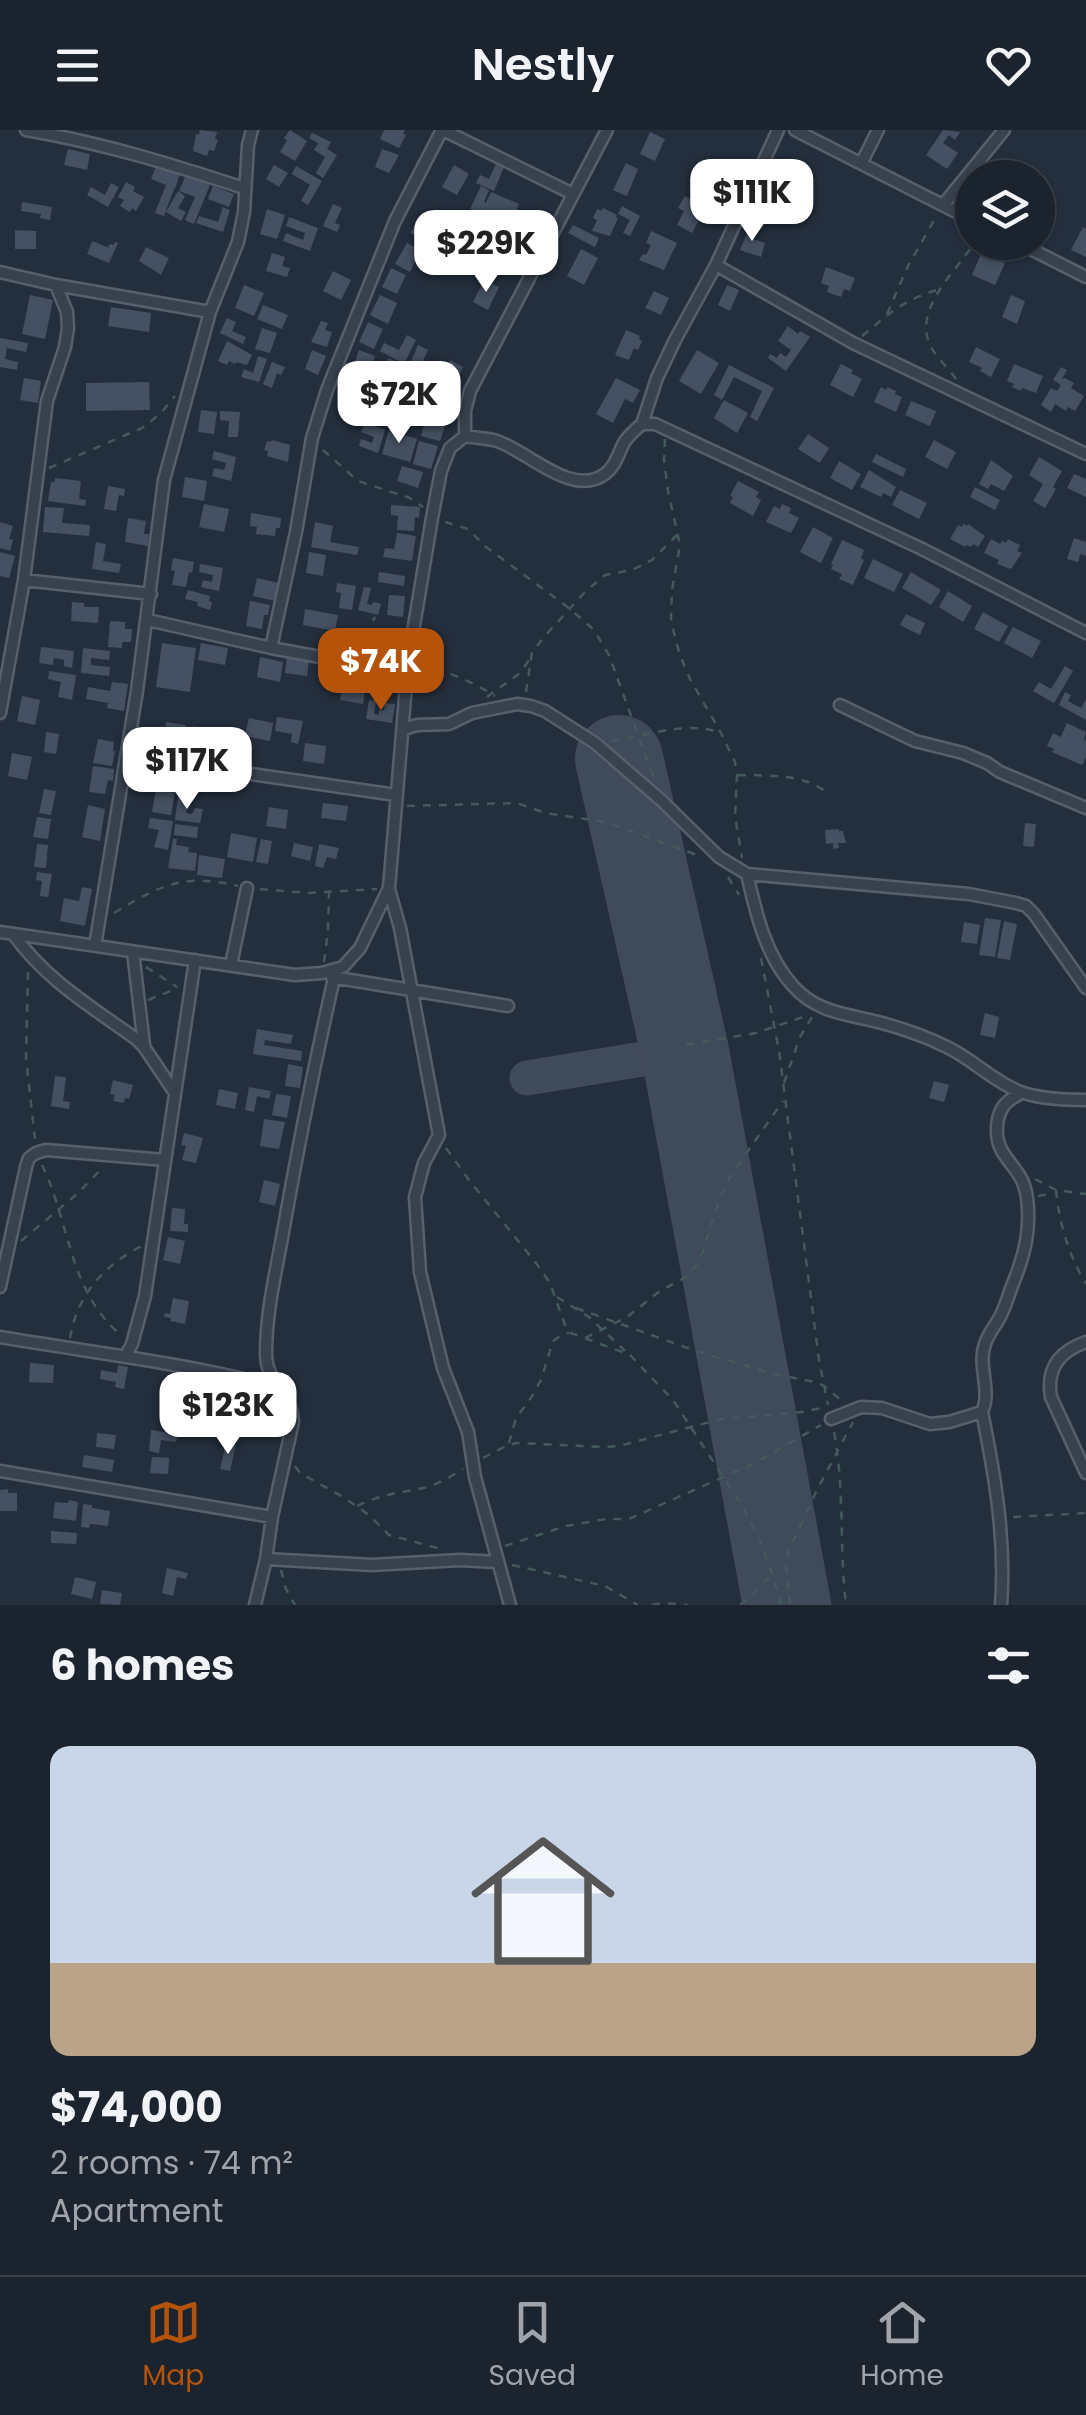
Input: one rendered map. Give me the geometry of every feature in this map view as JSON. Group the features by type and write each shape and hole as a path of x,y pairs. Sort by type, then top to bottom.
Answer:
{"street":[{"path":"26,130 145,156 244,188"},
{"path":"94,946 148,620 164,480 210,312 238,242 252,130"},
{"path":"272,648 312,438 327,390 395,221 442,130 573,194"},
{"path":"465,436 470,391 607,130"},
{"path":"510,1605 465,1423 442,1368 417,1255 416,1197 424,1164 440,1136 389,888 408,662 432,518 450,448 465,436 494,440 565,478 583,482 593,481 613,466 627,437 642,424 663,366 778,130"},
{"path":"795,130 955,211"},
{"path":"862,162 878,130"},
{"path":"943,205 1004,130"},
{"path":"1052,260 1086,277"},
{"path":"716,264 853,343 1086,454"},
{"path":"0,272 210,312"},
{"path":"0,713 5,662 24,580 47,401 68,328 56,285"},
{"path":"642,424 666,428 922,548 1086,633"},
{"path":"24,580 151,594"},
{"path":"148,620 348,662 408,662"},
{"path":"404,729 417,724 449,724 472,713 516,705 545,711 595,743 662,801 720,859 747,874 969,894 1026,906 1086,988"},
{"path":"840,706 914,741 988,763 1000,772 1086,808"},
{"path":"127,756 395,801"},
{"path":"747,874 760,928 773,956 790,984 809,1001 833,1013 878,1022 948,1047 1021,1092 1086,1100"},
{"path":"232,966 247,888"},
{"path":"0,932 94,946 134,957 194,960 295,975 322,974 343,967 360,948 389,888"},
{"path":"14,934 29,956 76,998 144,1046 176,1094"},
{"path":"134,957 144,1046"},
{"path":"125,1357 145,1296 194,960"},
{"path":"322,974 508,1006"},
{"path":"255,1605 272,1559 272,1516 293,1422 289,1400 266,1365 268,1322 292,1178 334,978"},
{"path":"1001,1605 999,1518 982,1412 986,1392 982,1356 1007,1304 1028,1240 1025,1187 1002,1151 997,1135 1003,1106 1021,1092"},
{"path":"0,1287 26,1167 36,1152 56,1150 165,1160"},
{"path":"0,1338 243,1378 278,1388"},
{"path":"1086,1342 1061,1356 1049,1385 1086,1473"},
{"path":"831,1420 862,1407 882,1408 930,1424 982,1412"},
{"path":"0,1471 272,1516"},
{"path":"272,1559 372,1565 496,1556"}],"path":[{"path":"887,314 908,266 943,205"},
{"path":"962,260 929,307 926,324 928,342 973,400"},
{"path":"853,343 906,302 940,289"},
{"path":"39,473 142,428 191,382"},
{"path":"666,428 664,460 680,545 674,567 671,618 690,679 735,762 735,816 747,874"},
{"path":"312,438 358,481 410,498 432,518 468,529 594,630 621,684 662,801"},
{"path":"491,693 520,673 542,638 605,575 642,566 678,534"},
{"path":"348,662 376,617"},
{"path":"408,662 438,669 516,705 530,658"},
{"path":"595,743 700,727 721,733"},
{"path":"737,775 798,778 825,791"},
{"path":"395,801 517,803 545,813 605,822 690,854 720,859 742,900"},
{"path":"322,974 330,892"},
{"path":"358,1506 372,1498 444,1480 508,1445 619,1446 721,1418 828,1407 775,1027 760,952"},
{"path":"29,956 26,1058 36,1152 60,1208 86,1293 113,1328 132,1344"},
{"path":"134,957 178,988"},
{"path":"140,1003 178,988 192,975"},
{"path":"686,1045 775,1027 815,1012 800,1037 783,1084"},
{"path":"584,1339 618,1322 695,1267 731,1174 784,1100"},
{"path":"440,1136 452,1159 536,1263 571,1332 630,1356"},
{"path":"8,1252 115,1156"},
{"path":"1016,1168 1056,1192"},
{"path":"1056,1192 1070,1253 1086,1284"},
{"path":"1028,1202 1056,1192 1086,1194"},
{"path":"68,1349 72,1326 86,1293 110,1266 154,1239"},
{"path":"556,1297 602,1328 672,1400 760,1540 781,1605"},
{"path":"576,1308 692,1350 824,1386 840,1401 862,1407 789,1550 786,1567 790,1605"},
{"path":"508,1445 516,1418 541,1380 553,1341 571,1332"},
{"path":"496,1556 566,1526 630,1518 755,1463 831,1420 838,1452 846,1605"},
{"path":"288,1453 300,1473 358,1506 388,1535 440,1548 460,1560"},
{"path":"999,1518 1086,1513"},
{"path":"496,1556 606,1586 638,1605"},
{"path":"272,1559 295,1605"},
{"path":"740,1605 772,1573"},
{"path":"788,1597 797,1605"},
{"path":"652,1605 688,1605"}],"building":[{"path":"200,130 217,132 214,151 209,150 207,156 193,151"},
{"path":"290,130 307,141 295,161 280,152"},
{"path":"384,130 405,130 399,148 380,139"},
{"path":"943,130 960,132 955,140 949,135 943,143 958,153 947,169 926,155"},
{"path":"650,132 665,139 655,161 640,154"},
{"path":"312,133 331,142 327,149 337,155 323,178 316,173 325,157 314,150 318,143 309,138"},
{"path":"68,149 90,154 87,170 64,165"},
{"path":"382,149 399,155 389,173 375,167"},
{"path":"626,163 638,169 627,196 613,190"},
{"path":"157,164 180,173 175,189 171,188 174,189 164,216 155,213 166,185 151,179"},
{"path":"496,164 504,167 494,191 476,183 480,175 489,179"},
{"path":"274,165 288,173 279,187 266,179"},
{"path":"454,165 469,174 457,195 442,187"},
{"path":"296,166 322,181 308,205 301,201 310,185 292,174"},
{"path":"186,175 210,185 194,224 185,220 195,197 179,191"},
{"path":"793,177 805,182 803,187 808,189 799,208 776,197 785,178 791,181"},
{"path":"126,182 144,197 136,211 120,206 124,200 118,197"},
{"path":"111,183 119,187 108,207 87,195 91,187 105,195"},
{"path":"213,186 234,194 229,207 208,199"},
{"path":"481,186 489,190 486,203 491,192 519,204 506,225 470,209"},
{"path":"178,191 185,196 178,208 186,212 181,221 166,212"},
{"path":"685,196 706,207 692,233 677,225 684,211 678,208"},
{"path":"22,202 52,207 50,220 40,218 41,214 21,211"},
{"path":"333,204 342,208 335,223 340,225 337,232 323,226"},
{"path":"622,206 640,216 630,236 623,233 630,220 618,214"},
{"path":"223,207 230,210 223,232 196,223 199,216 218,222"},
{"path":"603,208 618,218 610,236 592,231 597,209"},
{"path":"267,209 285,215 277,239 260,234"},
{"path":"289,217 318,228 310,251 283,241 286,233 303,240 305,233 286,226"},
{"path":"422,220 442,231 431,251 414,241 416,236 410,233"},
{"path":"573,225 599,238 595,247 568,233"},
{"path":"1083,227 1086,229 1086,257 1071,250"},
{"path":"749,228 756,230 753,239 765,243 761,257 740,250"},
{"path":"15,230 36,231 36,249 15,249"},
{"path":"651,231 677,243 664,270 639,260 651,245 646,243"},
{"path":"516,233 527,239 516,258 505,252"},
{"path":"92,241 112,249 110,244 118,243 109,263 87,254"},
{"path":"407,243 421,250 410,272 395,264"},
{"path":"146,247 169,258 161,275 139,261"},
{"path":"581,249 598,258 584,285 567,276"},
{"path":"272,253 285,257 282,266 290,268 287,277 266,271"},
{"path":"978,260 1005,263 995,285 972,275"},
{"path":"826,267 855,278 850,291 844,289 841,297 827,292 829,286 821,283"},
{"path":"391,268 406,275 397,294 382,287"},
{"path":"333,271 351,280 341,300 323,291"},
{"path":"484,280 499,287 488,310 473,302"},
{"path":"244,285 264,293 254,316 235,308"},
{"path":"727,285 739,290 730,311 718,305"},
{"path":"654,291 669,298 661,315 645,308"},
{"path":"30,295 53,300 45,339 22,334"},
{"path":"380,295 397,303 388,324 370,315"},
{"path":"1011,295 1025,301 1017,324 1002,317"},
{"path":"263,305 288,315 282,329 257,319"},
{"path":"111,307 151,313 149,332 108,326"},
{"path":"227,318 236,322 232,331 246,337 243,344 220,333"},
{"path":"321,321 328,323 325,330 332,332 327,347 311,342"},
{"path":"368,322 383,329 374,349 359,342"},
{"path":"788,326 810,337 786,371 768,358 770,354 777,358 780,353 786,357 791,350 778,341"},
{"path":"262,328 277,333 270,353 255,349"},
{"path":"626,330 642,341 629,360 615,355"},
{"path":"407,335 416,340 404,364 380,351 384,343 399,350"},
{"path":"0,338 28,343 26,352 7,348 5,359 18,362 17,370 0,367"},
{"path":"227,341 252,355 247,365 218,361"},
{"path":"418,345 428,350 422,363 436,370 433,377 409,366"},
{"path":"976,347 1000,359 991,377 969,362"},
{"path":"312,350 326,356 318,375 305,369"},
{"path":"359,350 375,356 368,376 352,371"},
{"path":"697,350 719,363 701,394 679,381"},
{"path":"258,356 267,359 259,382 241,377 244,369 253,373"},
{"path":"388,358 405,366 395,386 379,377"},
{"path":"450,360 463,367 453,386 441,380"},
{"path":"272,362 285,367 281,375 277,373 272,388 263,384"},
{"path":"841,364 862,379 853,397 830,385"},
{"path":"1014,364 1043,376 1036,393 1022,388 1021,391 1007,381"},
{"path":"729,365 774,388 757,421 750,417 762,391 734,377 722,400 714,395"},
{"path":"1061,367 1067,370 1062,379 1074,383 1071,388 1084,396 1075,411 1055,404 1051,412 1041,405 1051,388 1057,391 1061,385 1053,380"},
{"path":"409,368 434,382 431,389 414,380 411,387 416,384 430,391 424,403 398,389"},
{"path":"24,378 41,381 38,403 20,400"},
{"path":"616,378 640,390 633,403 625,399 613,423 596,414"},
{"path":"347,380 364,385 358,406 341,401"},
{"path":"149,382 150,410 86,411 86,383"},
{"path":"881,387 902,397 896,412 874,402"},
{"path":"369,396 395,404 388,425 363,417"},
{"path":"724,400 748,413 737,433 714,418"},
{"path":"911,401 936,411 930,426 905,415"},
{"path":"201,410 217,412 214,434 198,432"},
{"path":"220,411 240,412 238,437 228,437 229,421 220,420"},
{"path":"426,417 446,423 440,441 421,436"},
{"path":"365,423 385,430 378,453 359,446 361,439 372,443 374,437 361,432"},
{"path":"389,430 417,439 410,462 382,454"},
{"path":"808,434 829,448 820,463 798,449"},
{"path":"934,440 956,452 947,469 925,457"},
{"path":"267,441 290,445 288,462 267,456 268,451 264,450"},
{"path":"419,441 438,446 431,469 413,464"},
{"path":"214,451 236,457 231,481 212,476 214,468 224,470 226,463 212,459"},
{"path":"876,454 906,469 903,477 872,462"},
{"path":"1039,457 1062,471 1045,508 1033,501 1043,484 1029,475"},
{"path":"991,460 1013,476 1004,491 991,484 988,489 979,484"},
{"path":"839,461 861,474 852,490 830,478"},
{"path":"402,466 423,472 418,488 397,481"},
{"path":"869,470 896,487 891,497 883,493 881,497 860,487"},
{"path":"1074,474 1086,479 1086,497 1067,488"},
{"path":"185,477 207,481 204,501 182,497"},
{"path":"55,478 81,481 79,499 86,500 85,506 48,501"},
{"path":"738,481 759,492 756,497 761,500 753,516 730,503"},
{"path":"108,486 125,489 124,496 119,495 116,511 104,509"},
{"path":"975,487 1000,500 995,510 970,497"},
{"path":"900,490 927,503 919,519 892,505"},
{"path":"204,504 229,509 224,532 199,527"},
{"path":"782,504 799,518 791,533 766,522 774,506 780,509"},
{"path":"391,505 420,507 414,531 397,530 398,516 391,515"},
{"path":"45,507 64,508 62,523 90,525 89,536 43,532"},
{"path":"251,513 281,518 275,536 256,534 257,527 250,526"},
{"path":"128,518 146,521 144,534 149,534 148,546 125,542"},
{"path":"0,522 13,526 10,551 0,548"},
{"path":"315,522 333,526 330,542 359,547 357,555 311,547"},
{"path":"958,525 985,536 978,547 965,547 950,539"},
{"path":"813,527 833,538 821,563 800,552"},
{"path":"397,533 416,536 412,561 383,557 385,548 394,549"},
{"path":"1074,538 1086,542 1086,556 1080,554 1078,562 1067,559"},
{"path":"991,539 1000,544 1008,539 1020,545 1017,551 1022,553 1011,569 984,553"},
{"path":"842,540 864,550 853,585 839,579 842,574 831,569"},
{"path":"96,542 106,544 103,561 121,564 119,573 92,569"},
{"path":"0,552 15,556 9,578 0,576"},
{"path":"309,552 326,555 323,576 306,573"},
{"path":"173,558 194,562 186,587 172,585"},
{"path":"873,559 903,574 894,592 864,578"},
{"path":"200,564 223,568 219,591 201,587 203,580 212,582 213,575 199,572"},
{"path":"379,572 405,576 404,586 378,582"},
{"path":"911,572 941,590 931,605 902,588"},
{"path":"257,578 279,583 275,601 253,596"},
{"path":"337,583 356,586 352,610 339,608 341,593 336,592"},
{"path":"364,587 371,588 367,604 381,604 378,615 358,610"},
{"path":"188,590 210,596 210,610 185,599"},
{"path":"948,591 972,606 963,622 939,607"},
{"path":"389,595 405,596 403,617 387,615"},
{"path":"250,601 270,605 262,629 246,626"},
{"path":"72,602 99,607 98,623 71,621"},
{"path":"305,609 338,615 335,631 303,625"},
{"path":"983,612 1008,626 999,642 974,629"},
{"path":"906,614 925,623 920,635 900,625"},
{"path":"110,621 125,622 125,629 132,629 131,642 122,642 122,648 108,647"},
{"path":"1013,627 1041,641 1032,658 1004,643"},
{"path":"162,643 196,648 190,692 156,687"},
{"path":"201,643 228,648 225,665 198,660"},
{"path":"41,647 74,651 72,668 64,666 64,660 54,658 53,665 39,663"},
{"path":"83,648 110,651 109,660 91,658 91,665 110,667 109,676 81,673"},
{"path":"287,656 309,659 307,676 285,673"},
{"path":"260,657 283,662 280,682 257,677"},
{"path":"1065,666 1073,671 1054,703 1033,691 1039,682 1051,689"},
{"path":"49,671 76,675 72,700 58,697 61,682 48,679"},
{"path":"112,682 128,684 124,711 86,699 88,687 110,691"},
{"path":"343,682 366,685 363,704 340,700"},
{"path":"1065,692 1071,695 1068,701 1081,708 1086,699 1086,720 1059,705"},
{"path":"22,696 40,700 35,725 17,721"},
{"path":"369,700 376,701 374,714 379,715 385,703 395,704 392,723 366,719"},
{"path":"277,717 303,721 298,744 291,742 292,734 275,731"},
{"path":"249,718 273,723 270,741 245,736"},
{"path":"166,722 186,725 184,741 164,738"},
{"path":"1067,723 1086,732 1086,757 1082,765 1047,746 1053,733 1061,737"},
{"path":"192,726 214,730 211,747 189,742"},
{"path":"46,732 59,734 56,754 44,752"},
{"path":"224,736 239,738 236,756 221,753"},
{"path":"98,739 114,742 112,766 93,763"},
{"path":"305,743 326,746 324,764 303,761"},
{"path":"12,753 32,757 27,780 8,776"},
{"path":"93,766 114,769 113,781 108,780 105,794 89,792"},
{"path":"159,771 178,774 171,815 152,812"},
{"path":"44,789 56,791 51,815 39,813"},
{"path":"178,798 188,799 186,813 203,809 200,823 175,820"},
{"path":"323,803 348,806 346,821 321,818"},
{"path":"88,805 105,809 100,841 82,837"},
{"path":"269,807 288,810 286,829 266,826"},
{"path":"37,817 51,819 48,839 33,837"},
{"path":"150,818 173,821 168,850 154,847 159,830 148,828"},
{"path":"1025,823 1036,824 1034,847 1023,846"},
{"path":"175,824 198,827 197,838 174,835"},
{"path":"839,829 846,843 838,843 839,848 833,849 833,843 826,844 825,830"},
{"path":"231,833 257,838 253,862 227,857"},
{"path":"173,839 177,839 176,845 189,847 188,852 197,853 195,871 168,868"},
{"path":"261,839 272,841 268,864 256,862"},
{"path":"294,843 313,847 310,861 291,856"},
{"path":"37,844 48,845 46,868 34,867"},
{"path":"319,844 339,848 336,859 327,857 323,868 315,866"},
{"path":"199,855 225,859 222,878 197,875"},
{"path":"37,872 52,874 48,897 40,896 42,881 36,880"},
{"path":"82,887 92,889 85,926 60,921 64,898 79,901"},
{"path":"985,918 1001,920 995,957 979,955"},
{"path":"1004,921 1017,924 1010,960 997,958"},
{"path":"964,922 980,925 977,944 961,942"},
{"path":"985,1013 999,1017 995,1038 980,1035"},
{"path":"257,1029 293,1035 291,1044 265,1040 264,1045 302,1051 301,1061 253,1054"},
{"path":"288,1064 303,1067 300,1088 285,1086"},
{"path":"55,1076 66,1077 63,1101 70,1102 69,1109 51,1106"},
{"path":"113,1080 133,1085 124,1103 113,1101"},
{"path":"934,1081 949,1085 944,1102 929,1098"},
{"path":"249,1087 271,1091 269,1099 257,1096 254,1112 245,1110"},
{"path":"219,1089 238,1093 235,1109 216,1105"},
{"path":"276,1094 291,1096 287,1118 272,1115"},
{"path":"264,1119 285,1122 279,1149 260,1146"},
{"path":"184,1133 203,1138 196,1163 182,1160"},
{"path":"264,1180 280,1184 275,1206 259,1202"},
{"path":"172,1208 185,1209 188,1232 170,1231"},
{"path":"168,1237 185,1241 180,1264 163,1260"},
{"path":"173,1298 189,1301 185,1324 164,1317 165,1313 170,1314"},
{"path":"30,1363 54,1365 53,1383 29,1382"},
{"path":"118,1365 128,1367 124,1389 115,1387 116,1382 100,1379 101,1370 117,1373"},
{"path":"190,1385 211,1388 209,1401 189,1398"},
{"path":"215,1407 222,1408 219,1425 227,1427 231,1409 241,1411 235,1441 210,1436"},
{"path":"151,1430 178,1434 176,1442 161,1440 159,1453 149,1451"},
{"path":"97,1433 116,1435 114,1449 96,1447"},
{"path":"226,1443 236,1445 230,1471 220,1469"},
{"path":"84,1455 114,1460 112,1472 82,1467"},
{"path":"152,1457 169,1458 168,1474 150,1473"},
{"path":"8,1489 8,1493 17,1493 17,1511 0,1511 0,1490"},
{"path":"55,1502 78,1502 76,1521 53,1518"},
{"path":"83,1504 110,1511 108,1526 81,1527"},
{"path":"51,1531 77,1533 76,1544 51,1543"},
{"path":"167,1568 188,1573 186,1579 177,1577 173,1596 162,1593"},
{"path":"75,1577 96,1582 92,1599 71,1594"},
{"path":"102,1590 122,1593 120,1605 100,1604"}],"taxiway":[{"path":"527,1078 685,1052"}],"runway":[{"path":"619,759 685,1052 787,1605"}]}
